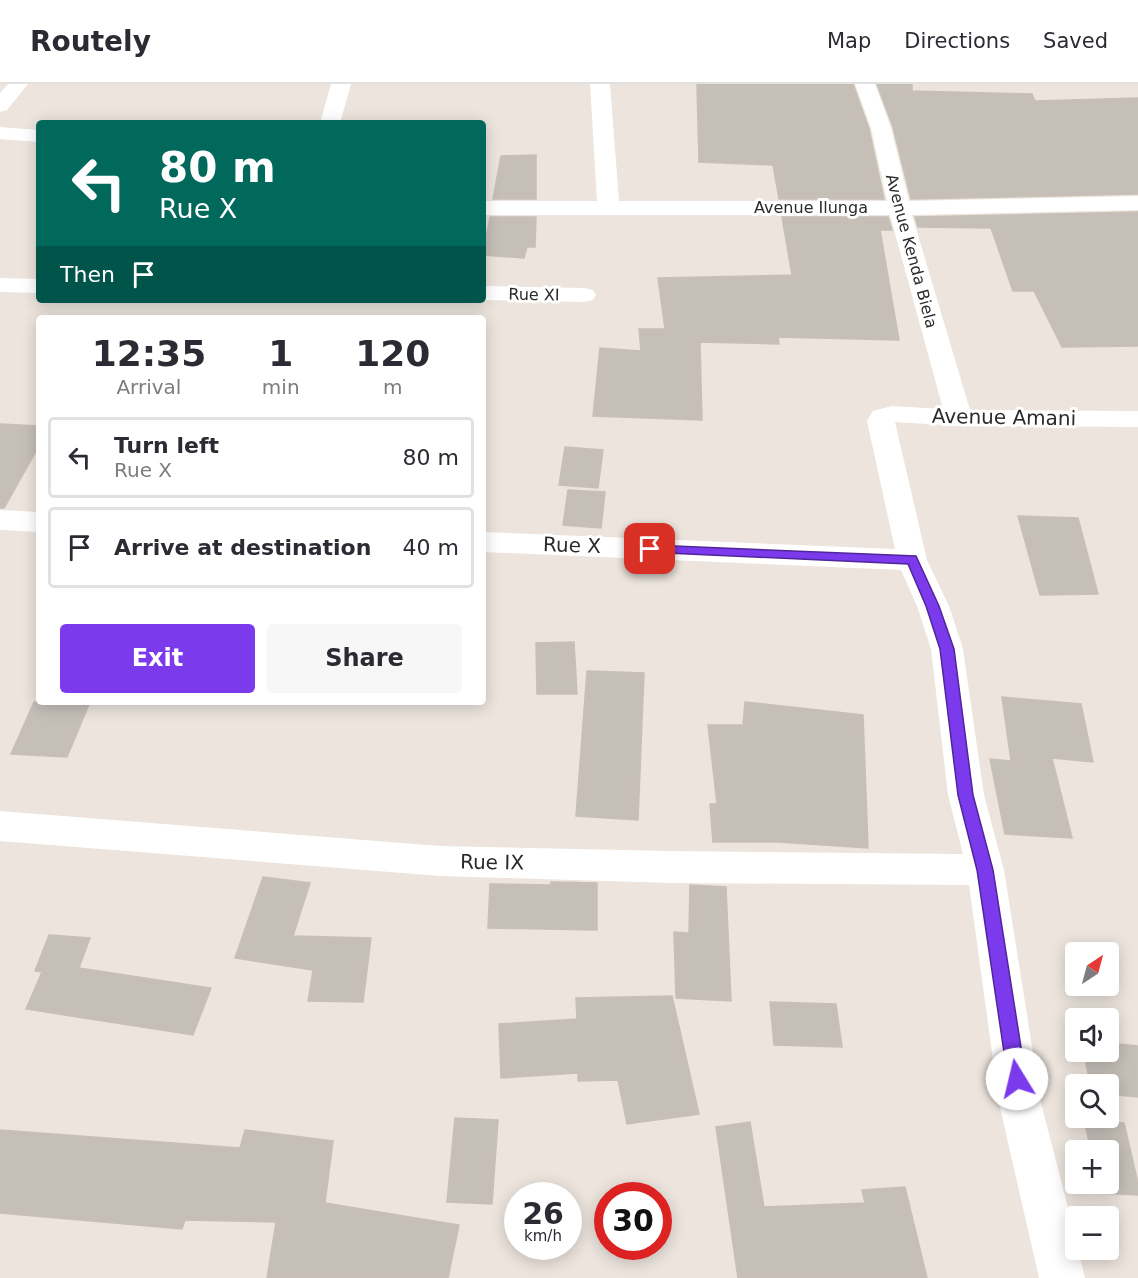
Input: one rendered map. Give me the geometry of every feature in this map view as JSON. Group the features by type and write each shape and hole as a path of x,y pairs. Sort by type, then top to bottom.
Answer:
{"street":[{"path":"0,106 18,84"},
{"path":"331,120 341,84"},
{"path":"600,84 608,208"},
{"name":"Avenue Kenda Biela","path":"865,84 881,128 899,207 959,418"},
{"path":"0,133 36,136"},
{"name":"Avenue Ilunga","path":"486,208 954,208 1138,203"},
{"path":"0,285 36,286"},
{"name":"Rue XI","path":"486,293 584,295"},
{"name":"Avenue Amani","path":"912,560 881,428 883,417 892,414 959,418 1138,419"},
{"path":"0,519 36,522"},
{"name":"Rue X","path":"486,542 912,560"},
{"path":"912,560 933,606 947,649 966,795 985,870 1020,1103 1062,1278"},
{"name":"Rue IX","path":"0,826 440,861 670,867 985,870"}],"building":[{"path":"697,84 853,84 869,129 884,199 779,199 773,165 699,162"},
{"path":"877,84 912,84 912,91 1032,94 1035,101 1138,98 1138,194 911,199 893,127"},
{"path":"536,155 536,199 493,199 501,156"},
{"path":"1138,212 1138,346 1062,347 1034,291 1013,291 991,228 918,227 915,217"},
{"path":"490,217 536,217 535,247 527,247 524,258 486,255"},
{"path":"782,217 888,217 892,230 880,230 899,340 778,337 779,344 700,342 702,420 593,416 600,348 641,351 639,329 665,329 658,278 792,275"},
{"path":"0,424 36,426 36,451 4,508 0,508"},
{"path":"565,447 603,450 598,488 559,485"},
{"path":"568,490 605,492 601,528 563,525"},
{"path":"1018,516 1078,518 1098,594 1040,595"},
{"path":"574,642 577,694 537,694 536,643"},
{"path":"587,671 644,673 638,820 576,816"},
{"path":"1002,697 1081,704 1093,762 1052,758 1072,838 1005,834 990,759 1011,761"},
{"path":"34,702 36,705 89,705 67,757 11,754"},
{"path":"745,702 863,715 868,848 778,842 713,842 710,804 717,804 708,725 743,725"},
{"path":"263,877 310,883 293,936 371,938 363,1002 308,1001 313,970 235,958"},
{"path":"551,882 597,883 597,930 488,928 490,884 551,885"},
{"path":"690,885 726,887 731,1001 676,998 674,932 689,933"},
{"path":"49,935 90,938 79,968 211,988 193,1035 26,1009 42,972 35,971"},
{"path":"672,996 699,1114 627,1124 618,1080 578,1081 578,1073 501,1078 499,1024 577,1019 576,998"},
{"path":"770,1002 836,1004 842,1047 774,1045"},
{"path":"1119,1044 1138,1046 1138,1097 1119,1095 1119,1074 1088,1074 1086,1062 1119,1062"},
{"path":"455,1118 498,1120 492,1204 447,1202"},
{"path":"750,1122 764,1207 865,1203 862,1190 905,1187 927,1278 738,1278 716,1127"},
{"path":"1119,1123 1124,1123 1138,1183 1138,1195 1119,1194 1119,1140 1089,1140 1086,1128 1119,1128"},
{"path":"0,1130 240,1148 245,1130 333,1141 325,1203 459,1225 448,1278 267,1278 276,1222 185,1220 182,1229 0,1213"}],"route":[{"path":"650,549 912,560 933,606 947,649 966,795 985,870 1017,1079"}]}
